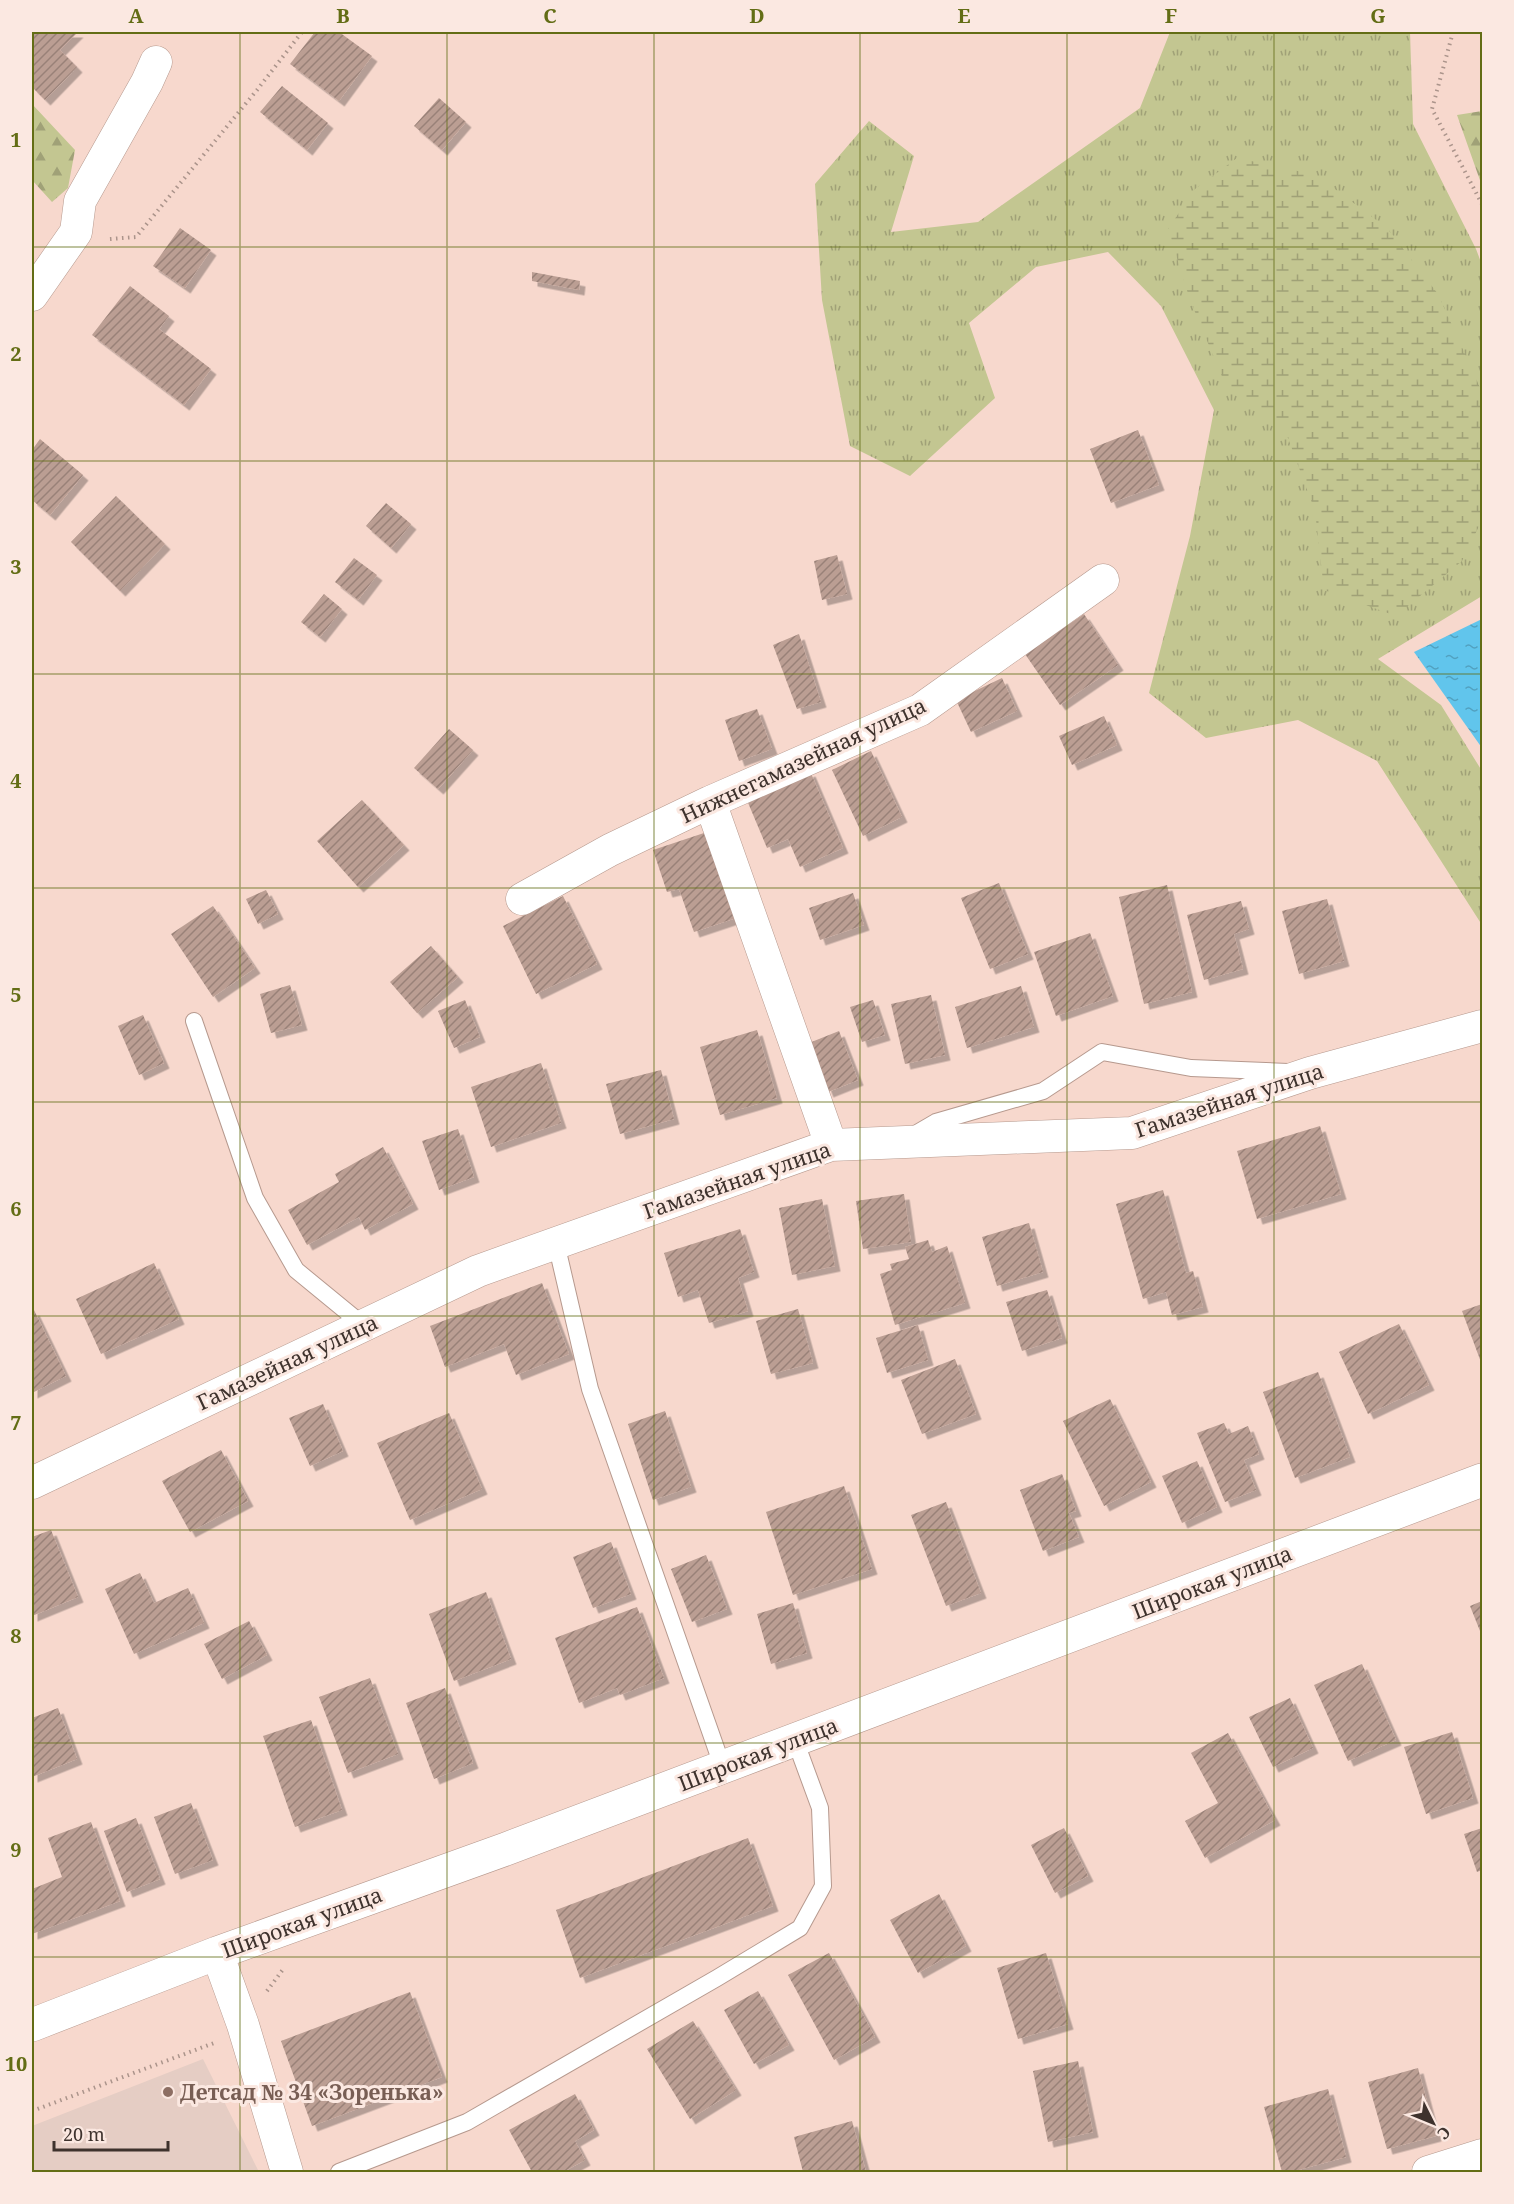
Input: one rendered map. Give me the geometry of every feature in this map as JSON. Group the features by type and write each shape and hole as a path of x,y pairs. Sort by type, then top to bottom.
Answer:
{"street":[{"path":"32,295 76,232 80,201 156,62"},
{"name":"Нижнегамазейная улица","path":"522,899 610,850 710,802 920,710 1103,580"},
{"path":"710,802 831,1144"},
{"name":"Гамазейная улица","path":"32,1483 478,1271 831,1144 1132,1133 1310,1073 1482,1026"},
{"name":"Широкая улица","path":"32,2025 217,1953 723,1768 1482,1480"},
{"path":"217,1953 243,2025 287,2172"},
{"path":"1428,2172 1482,2155"}],"lane":[{"path":"194,1021 255,1198 296,1270 363,1325"},
{"path":"903,1141 936,1122 1043,1091 1102,1052 1191,1068 1310,1073"},
{"path":"556,1244 590,1389 723,1768"},
{"path":"339,2172 467,2122 800,1928 823,1886 820,1808 795,1740"}],"path":[{"path":"76,232 88,242 136,237 302,32"},
{"path":"1453,32 1432,109 1482,204"}],"shaded area":[{"name":"Детсад № 34 «Зоренька»","path":"203,2059 259,2172 32,2172 32,2126"}],"green space":[{"path":"1170,32 1410,32 1413,124 1482,265 1482,596 1378,659 1441,705 1482,771 1482,925 1377,761 1298,720 1206,738 1149,693 1190,536 1214,410 1161,306 1108,252 1036,267 969,323 995,398 910,476 850,446 822,300 815,184 869,121 914,156 891,232 978,222 1140,108"},
{"path":"32,104 75,150 68,188 52,202 32,180"},
{"path":"1482,111 1482,186 1457,115"},
{"path":"1237,158 1316,175 1387,228 1438,294 1482,392 1482,520 1462,561 1396,616 1324,590 1315,511 1282,422 1226,386 1190,300 1168,229 1195,189"}],"water":[{"path":"1482,619 1482,748 1414,652"}],"building":[{"path":"32,32 78,32 60,50 77,67 45,100 32,87"},
{"path":"315,32 339,32 372,56 339,101 290,64"},
{"path":"282,86 328,123 307,150 260,112"},
{"path":"439,98 466,122 442,150 414,126"},
{"path":"180,228 211,250 185,288 153,266"},
{"path":"532,272 580,281 579,290 532,281"},
{"path":"130,286 169,316 159,329 211,369 184,405 92,335"},
{"path":"1138,430 1159,485 1111,503 1090,449"},
{"path":"40,439 83,475 50,515 32,500 32,450"},
{"path":"116,496 165,544 120,591 71,542"},
{"path":"386,503 411,524 391,548 366,526"},
{"path":"837,555 847,594 822,600 814,561"},
{"path":"354,558 377,575 358,600 335,582"},
{"path":"324,594 342,609 320,637 301,622"},
{"path":"1084,614 1118,665 1060,705 1025,654"},
{"path":"799,634 821,702 797,709 773,645"},
{"path":"1002,678 1017,711 971,732 956,700"},
{"path":"757,709 772,749 739,761 725,720"},
{"path":"1104,716 1117,745 1072,765 1059,736"},
{"path":"449,729 473,750 438,789 414,768"},
{"path":"871,751 902,817 863,836 832,770"},
{"path":"810,771 843,848 800,867 788,839 767,848 746,798"},
{"path":"362,800 404,845 358,887 317,841"},
{"path":"707,832 736,918 694,932 679,889 667,892 653,850"},
{"path":"999,883 1028,954 990,969 961,898"},
{"path":"1167,885 1192,992 1144,1004 1119,897"},
{"path":"266,890 278,914 258,924 246,899"},
{"path":"853,893 864,925 820,940 809,908"},
{"path":"563,896 597,964 536,994 503,926"},
{"path":"1327,899 1344,961 1299,974 1282,911"},
{"path":"1241,901 1249,929 1234,934 1243,969 1204,980 1187,915"},
{"path":"213,906 255,968 213,997 171,934"},
{"path":"1090,933 1113,996 1056,1016 1034,952"},
{"path":"431,946 458,977 417,1013 390,982"},
{"path":"290,985 302,1025 271,1033 260,994"},
{"path":"1021,986 1034,1027 967,1048 955,1007"},
{"path":"931,995 945,1055 905,1064 891,1004"},
{"path":"465,1000 480,1037 454,1048 438,1011"},
{"path":"873,1000 885,1035 862,1042 850,1007"},
{"path":"143,1015 164,1063 139,1075 118,1026"},
{"path":"757,1030 777,1098 720,1115 700,1047"},
{"path":"839,1031 858,1080 828,1092 809,1043"},
{"path":"541,1063 561,1123 491,1147 471,1087"},
{"path":"661,1070 674,1119 620,1134 606,1084"},
{"path":"1320,1126 1341,1194 1257,1219 1237,1151"},
{"path":"458,1129 474,1177 439,1190 422,1141"},
{"path":"383,1147 413,1204 365,1230 359,1217 307,1245 288,1210 339,1182 335,1174"},
{"path":"1163,1190 1186,1273 1193,1271 1203,1307 1172,1315 1166,1292 1143,1299 1116,1204"},
{"path":"904,1194 911,1242 863,1249 856,1201"},
{"path":"822,1199 835,1266 792,1275 779,1208"},
{"path":"1029,1223 1043,1272 997,1286 982,1237"},
{"path":"740,1229 754,1272 738,1278 748,1311 709,1323 698,1290 678,1297 664,1253"},
{"path":"928,1240 932,1252 947,1246 965,1303 895,1325 880,1274 892,1270 890,1264 909,1259 905,1247"},
{"path":"154,1263 179,1319 101,1354 76,1299"},
{"path":"542,1283 569,1354 516,1375 504,1344 445,1367 430,1326"},
{"path":"1047,1290 1062,1338 1022,1351 1006,1302"},
{"path":"1482,1304 1482,1365 1462,1311"},
{"path":"798,1309 813,1363 771,1374 756,1321"},
{"path":"34,1310 66,1376 32,1393 32,1311"},
{"path":"1399,1324 1429,1385 1368,1414 1339,1352"},
{"path":"918,1325 928,1360 887,1373 876,1338"},
{"path":"955,1359 976,1414 922,1434 901,1380"},
{"path":"1318,1372 1350,1457 1295,1478 1263,1392"},
{"path":"1110,1399 1151,1482 1104,1506 1063,1421"},
{"path":"323,1404 343,1451 310,1466 289,1418"},
{"path":"665,1411 691,1487 653,1500 628,1424"},
{"path":"449,1413 482,1489 410,1520 377,1443"},
{"path":"1224,1423 1229,1434 1248,1426 1259,1454 1244,1460 1256,1490 1225,1502 1197,1433"},
{"path":"221,1450 248,1501 190,1532 162,1481"},
{"path":"1197,1461 1217,1507 1182,1523 1162,1476"},
{"path":"1062,1474 1076,1511 1069,1513 1079,1537 1043,1551 1020,1490"},
{"path":"844,1486 872,1569 793,1595 766,1512"},
{"path":"946,1502 981,1593 946,1606 911,1515"},
{"path":"51,1530 78,1597 32,1616 32,1537"},
{"path":"611,1542 631,1594 593,1608 573,1557"},
{"path":"706,1555 727,1609 692,1622 671,1569"},
{"path":"140,1573 154,1603 188,1588 204,1623 134,1654 105,1589"},
{"path":"486,1592 511,1659 454,1681 429,1614"},
{"path":"1482,1601 1482,1636 1470,1606"},
{"path":"793,1603 807,1653 771,1664 757,1614"},
{"path":"637,1607 664,1678 620,1695 617,1688 579,1703 555,1638"},
{"path":"249,1621 267,1655 222,1679 204,1644"},
{"path":"1362,1664 1396,1740 1348,1761 1314,1685"},
{"path":"370,1678 398,1754 348,1773 319,1697"},
{"path":"445,1688 473,1763 434,1779 406,1703"},
{"path":"1290,1698 1313,1748 1273,1767 1249,1717"},
{"path":"58,1708 77,1759 32,1777 32,1718"},
{"path":"311,1720 342,1810 295,1827 263,1736"},
{"path":"1452,1732 1473,1798 1426,1814 1404,1747"},
{"path":"1228,1733 1275,1820 1205,1858 1185,1821 1218,1803 1191,1753"},
{"path":"191,1803 213,1860 175,1874 154,1817"},
{"path":"136,1818 160,1879 127,1892 104,1831"},
{"path":"91,1822 120,1901 32,1934 32,1889 62,1877 48,1838"},
{"path":"1064,1828 1088,1876 1055,1893 1031,1845"},
{"path":"1482,1828 1482,1870 1477,1872 1464,1834"},
{"path":"748,1838 773,1906 580,1978 556,1910"},
{"path":"939,1894 966,1946 918,1973 890,1920"},
{"path":"829,1953 875,2037 834,2060 788,1975"},
{"path":"1046,1953 1068,2024 1018,2039 997,1968"},
{"path":"758,1991 789,2045 754,2064 724,2010"},
{"path":"410,1992 442,2077 312,2126 281,2041"},
{"path":"693,2021 736,2090 690,2119 647,2049"},
{"path":"1078,2061 1093,2132 1048,2142 1033,2071"},
{"path":"1418,2068 1436,2136 1387,2149 1368,2082"},
{"path":"1328,2089 1346,2157 1291,2172 1282,2172 1264,2107"},
{"path":"575,2094 594,2130 575,2141 585,2160 563,2172 532,2172 509,2130"},
{"path":"852,2121 866,2172 803,2172 794,2137"}],"place":[{"name":"Детсад № 34 «Зоренька»","path":"168,2092"}]}
